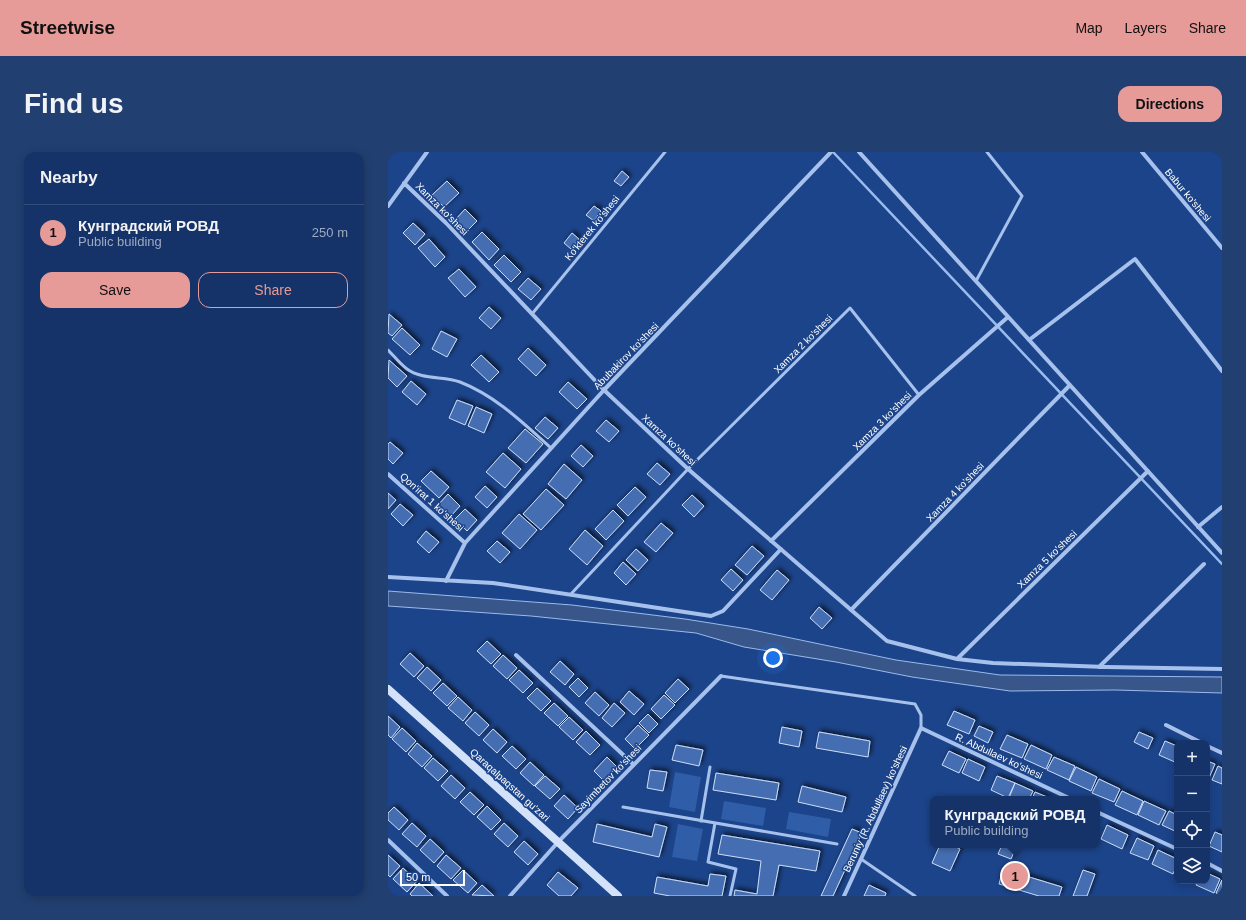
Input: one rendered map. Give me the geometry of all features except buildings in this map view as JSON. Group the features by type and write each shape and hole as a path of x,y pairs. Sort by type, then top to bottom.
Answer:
{"street":[{"path":"388,206 427,152"},
{"name":"Abubakirov ko'shesi","path":"446,581 465,543 604,390 831,152"},
{"path":"859,152 1222,552"},
{"name":"Babur ko'shesi","path":"1142,152 1222,248"},
{"name":"Xamza ko'shesi","path":"404,183 446,223 604,390 688,469 887,642 957,659 993,663 1099,667 1222,669"},
{"path":"1029,340 1135,259 1222,371"},
{"name":"Xamza 3 ko'shesi","path":"771,541 919,395 1008,317"},
{"name":"Xamza 4 ko'shesi","path":"851,610 1070,385"},
{"name":"Xamza 5 ko'shesi","path":"957,659 1148,471"},
{"name":"Qon'irat 1 ko'shesi","path":"388,474 465,543"},
{"path":"1198,527 1222,507"},
{"path":"388,577 493,583 711,616 724,611 781,549"},
{"path":"1099,667 1204,564"},
{"path":"516,655 634,764"},
{"name":"Sayimbetov ko'shesi","path":"510,896 559,842 720,676"},
{"name":"Qaraqalpaqstan gu'zari","path":"388,689 618,896"},
{"path":"1166,725 1196,740"},
{"name":"R. Abdullaev ko'shesi","path":"921,728 1064,796"},
{"name":"Beruniy (R. Abdullaev) ko'shesi","path":"844,896 921,728"},
{"path":"1210,747 1222,753"},
{"path":"1100,813 1175,848"},
{"path":"388,840 447,896"},
{"path":"1210,865 1222,871"}],"lane":[{"name":"Ko'kterek ko'shesi","path":"532,314 665,152"},
{"path":"976,281 1022,196 987,152"},
{"name":"Xamza 2 ko'shesi","path":"688,469 850,308 919,395"},
{"path":"388,350 408,370 426,376 459,382 490,397 517,417 551,448"},
{"path":"571,594 688,469"},
{"path":"720,676 915,704 921,715 921,728"},
{"path":"701,821 710,767"},
{"path":"623,807 837,844"},
{"path":"715,823 708,862 736,869 730,896"},
{"path":"861,859 916,896"}],"shaded area":[{"path":"388,591 572,605 685,619 748,629 896,660 1000,675 1222,677 1222,693 1115,690 1010,691 912,677 836,662 744,647 696,633 531,616 388,606"},
{"path":"675,772 701,777 695,812 669,807"},
{"path":"724,801 766,808 763,826 721,819"},
{"path":"789,812 831,819 828,837 786,829"},
{"path":"678,824 703,829 697,861 672,857"}],"waterway":[{"path":"833,152 1222,564"}],"place":[{"name":"Кунградский РОВД","path":"1015,876"}]}
